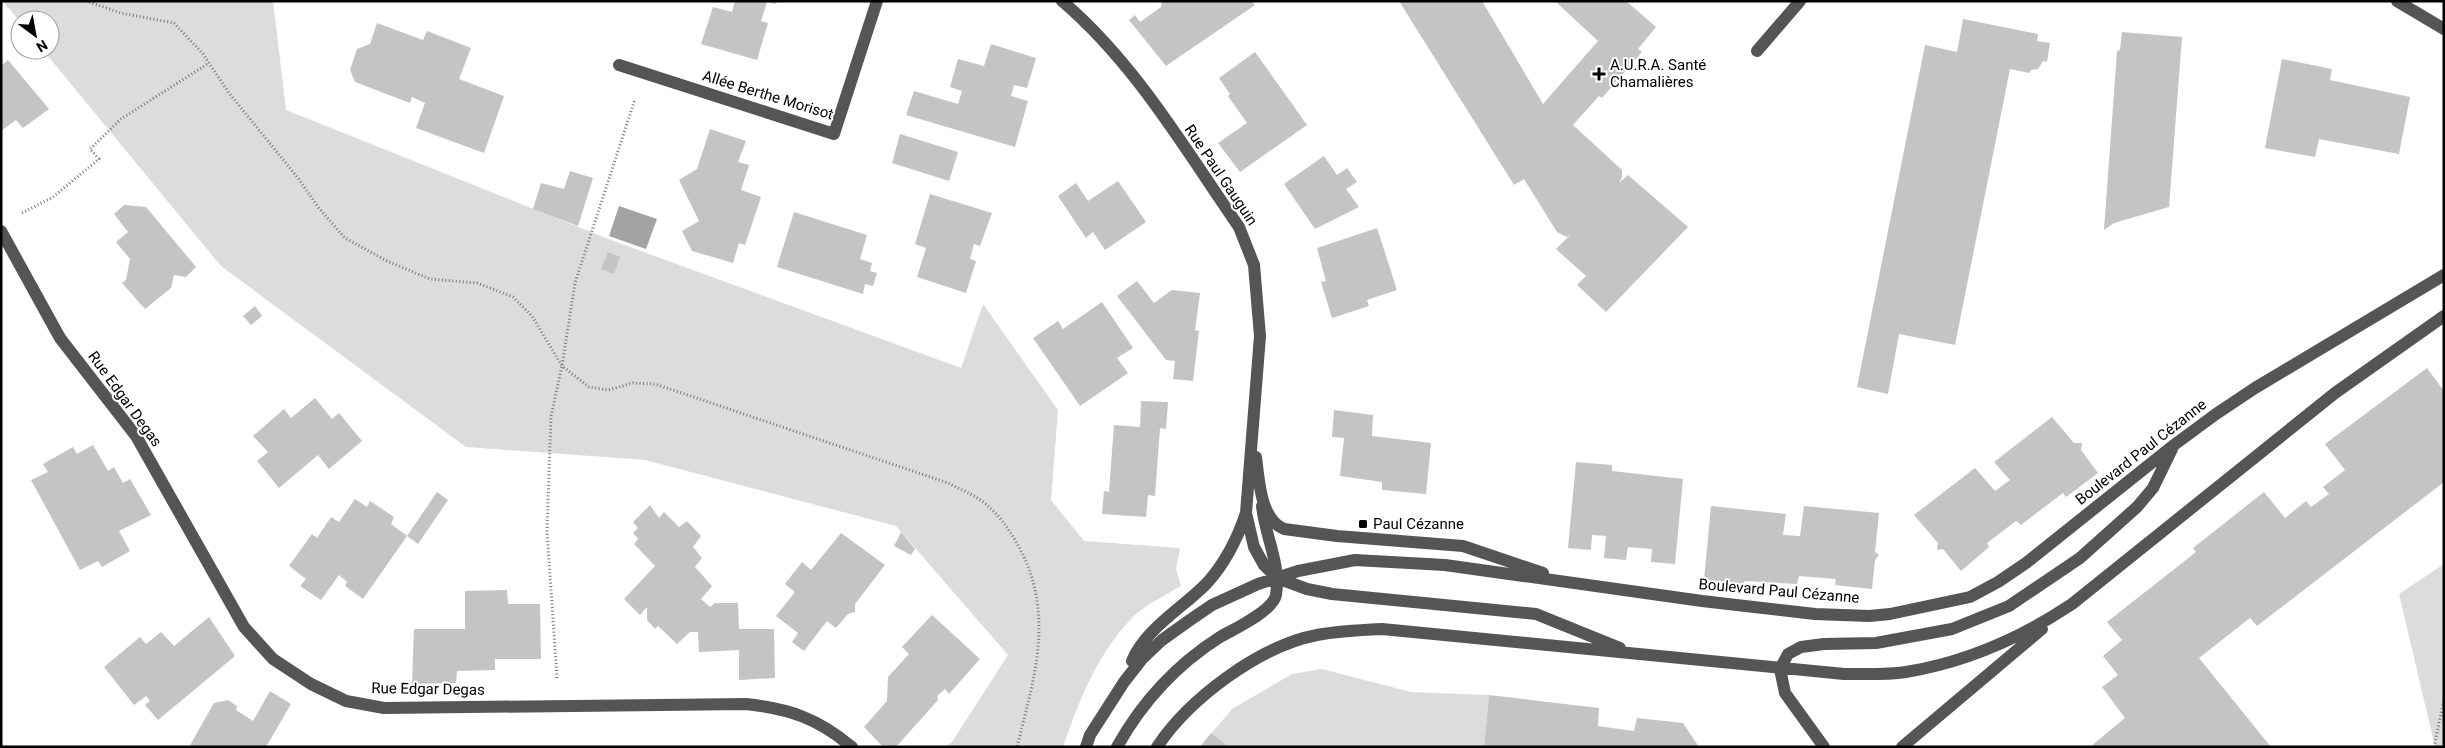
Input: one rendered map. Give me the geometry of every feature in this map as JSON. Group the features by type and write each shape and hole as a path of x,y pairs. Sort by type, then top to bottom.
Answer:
{"street":[{"name":"Allée Berthe Morisot","path":"619,65 834,134 877,1"},
{"name":"Rue Paul Gauguin","path":"1062,1 1104,40 1133,76 1239,227 1247,244 1254,265 1260,336 1246,513 1254,548 1264,566 1277,578"},
{"path":"1757,51 1800,1"},
{"path":"2397,1 2444,29"},
{"name":"Rue Edgar Degas","path":"1,231 60,338 136,436 244,627 273,659 311,684 346,701 384,708 746,704 779,707 821,725 852,747"},
{"name":"Boulevard Paul Cézanne","path":"1086,747 1090,735 1124,682 1142,659 1162,640 1190,620 1238,592 1298,571 1355,560 1445,565 1815,614 1869,616 1915,610 1970,597 1998,582 2026,563 2174,445 2255,388 2444,275"},
{"path":"1902,747 2072,604 2335,393 2444,316"},
{"name":"Rue Paul Gauguin","path":"1252,435 1260,490 1270,515 1279,527 1337,536 1462,546 1574,583"},
{"path":"1824,747 1784,693 1780,669 1788,654 1801,647 1824,644 1876,643 1921,635 1952,628 2009,606 2080,558 2137,507 2153,488 2174,445"},
{"path":"1117,747 1130,724 1166,679 1217,639 1271,604 1276,597 1276,562 1263,519 1260,490"},
{"path":"1124,682 1133,658 1149,637 1206,584 1224,563 1237,539 1246,513"},
{"path":"1277,578 1306,589 1332,594 1536,614 1636,654"},
{"path":"1157,747 1170,726 1211,688 1250,662 1315,635 1382,629 1780,669 1844,674 1878,674 1904,672 1947,663 1989,650 2045,622 2072,604"}],"path":[{"path":"86,1 121,13 174,23 203,54 228,93 298,178 318,207 345,238 387,261 430,279 477,283 512,298 532,316 562,366 589,387 608,390 633,384 655,384 948,483 988,505 1012,534 1030,570 1039,606 1039,649 1017,747"},
{"path":"18,215 53,197 99,159 90,149 121,118 209,63"},
{"path":"559,706 547,531 551,416 562,366 575,283 643,73"},
{"path":"2434,747 2444,699"}],"shaded area":[{"path":"3,1 273,1 286,110 611,240 961,368 983,304 1058,410 1051,500 1084,541 1180,548 1176,569 1181,586 1151,603 1135,615 1111,644 1100,660 1083,693 1063,747 945,747 952,742 1008,655 896,526 645,460 466,447 221,266 51,60 60,60 60,10 10,10"},
{"path":"619,206 657,219 646,249 609,236"},
{"path":"2444,564 2444,747 2435,747 2399,594"},
{"path":"1322,669 1411,692 1489,695 1484,747 1200,747 1232,709 1292,674"}],"building":[{"path":"735,1 779,1 775,4 767,2 761,21 768,23 757,60 701,44 713,7 732,12"},
{"path":"1162,1 1252,1 1255,5 1166,66 1129,20 1135,15 1140,22 1161,7"},
{"path":"1399,1 1482,1 1543,104 1598,41 1555,1 1626,1 1656,27 1638,49 1642,52 1602,98 1599,96 1573,125 1622,170 1622,177 1619,183 1628,175 1688,227 1606,312 1577,285 1586,276 1556,249 1571,234 1567,237 1557,232 1524,179 1514,185"},
{"path":"1963,19 2038,34 2037,41 2050,43 2047,62 2043,61 2038,69 2031,70 2029,73 2010,69 1955,345 1899,334 1888,394 1857,387 1925,45 1957,52"},
{"path":"377,23 423,40 427,31 471,48 459,79 504,96 484,153 416,128 425,103 412,97 410,103 355,82 350,70 357,49 370,44"},
{"path":"2122,32 2182,37 2169,207 2114,223 2104,230 2117,51 2120,50"},
{"path":"991,44 1036,58 1027,88 1014,85 1011,96 1028,101 1015,147 906,115 914,91 958,104 962,91 950,87 958,59 984,66"},
{"path":"1255,52 1307,125 1240,172 1218,143 1247,123 1228,96 1230,94 1219,78"},
{"path":"2282,59 2332,69 2330,80 2410,97 2399,154 2319,139 2315,157 2265,148"},
{"path":"8,60 49,109 23,128 16,120 1,131 1,66"},
{"path":"710,129 746,141 738,162 749,165 741,190 761,197 745,245 739,243 733,263 692,251 682,231 699,221 679,180 697,169"},
{"path":"900,134 958,152 949,181 892,163"},
{"path":"1324,156 1337,175 1347,168 1357,182 1346,189 1359,207 1315,229 1284,184"},
{"path":"570,171 593,178 578,226 533,209 541,183 564,189"},
{"path":"1118,181 1146,222 1105,250 1093,232 1086,238 1058,196 1076,183 1088,201"},
{"path":"930,194 992,213 980,246 974,244 970,259 976,261 966,293 917,277 926,248 915,244"},
{"path":"124,205 146,207 196,267 186,277 174,275 171,288 145,309 122,283 126,280 130,259 116,242 128,232 114,214"},
{"path":"794,212 867,235 860,259 872,263 870,271 877,273 873,286 865,284 863,294 777,267"},
{"path":"1377,228 1397,290 1367,300 1369,306 1332,318 1321,282 1326,281 1317,248"},
{"path":"608,252 620,257 614,274 601,269"},
{"path":"1137,281 1154,303 1172,290 1200,293 1195,330 1199,331 1193,381 1173,379 1175,361 1166,360 1117,296"},
{"path":"1102,302 1133,348 1117,358 1128,373 1080,406 1033,338 1058,321 1063,329"},
{"path":"255,306 262,316 251,325 243,316"},
{"path":"2427,368 2444,391 2444,482 2257,626 2250,618 2199,658 2271,747 2090,747 2125,718 2102,687 2118,675 2103,656 2122,640 2107,622 2196,552 2193,548 2264,492 2285,518 2306,501 2311,507 2329,494 2323,487 2345,470 2325,444"},
{"path":"315,398 332,419 339,413 362,441 329,469 318,455 279,488 257,461 268,452 253,436 284,409 291,418"},
{"path":"1141,401 1168,402 1166,429 1160,428 1155,496 1148,495 1146,517 1102,514 1104,491 1109,492 1114,425 1140,427"},
{"path":"1334,410 1373,415 1372,436 1431,443 1426,494 1382,490 1382,482 1340,476 1344,438 1332,437"},
{"path":"2052,417 2074,443 2082,443 2081,450 2098,473 2066,497 2063,493 2021,525 2016,521 1987,543 1989,547 1961,571 1943,549 1937,550 1938,543 1914,515 1975,468 1995,491 2010,480 1994,462"},
{"path":"93,445 108,471 114,467 123,483 130,479 151,515 119,531 130,551 102,567 98,561 80,570 31,480 48,472 43,464 73,447 77,454"},
{"path":"1576,462 1612,465 1612,471 1683,479 1675,564 1651,562 1652,549 1628,547 1626,560 1604,558 1606,536 1592,535 1591,550 1568,548"},
{"path":"437,492 448,500 418,544 407,536"},
{"path":"355,499 367,507 370,501 394,517 391,524 407,536 363,599 345,586 347,582 339,575 321,600 300,586 306,579 289,566 312,534 317,538 331,517 339,522"},
{"path":"650,505 659,518 664,512 679,527 687,521 701,536 693,547 702,558 695,567 712,586 701,599 710,607 715,603 738,603 739,629 774,629 775,678 739,680 739,650 699,652 698,632 690,632 677,644 658,626 655,629 647,620 647,607 640,615 624,599 655,566 634,544 638,539 633,533 638,528 633,522"},
{"path":"1711,506 1786,514 1783,535 1800,536 1804,506 1879,513 1875,552 1879,555 1875,560 1872,589 1835,585 1836,579 1799,576 1797,584 1744,581 1744,585 1704,580"},
{"path":"901,532 915,549 911,555 894,546"},
{"path":"841,533 885,565 855,604 855,612 848,614 836,628 827,621 804,651 792,642 798,633 776,616 795,592 785,584 802,562 811,570"},
{"path":"507,590 508,604 540,604 541,659 495,659 495,670 457,671 456,683 412,684 414,629 465,629 465,591"},
{"path":"932,615 980,659 949,694 945,689 937,696 938,700 896,747 883,747 864,727 887,701 888,677 909,654 902,647"},
{"path":"209,617 235,656 158,720 145,705 150,701 146,696 134,705 104,667 140,637 146,644 161,632 174,646"},
{"path":"270,691 291,704 266,747 189,747 214,703 228,700 237,706 236,710 253,721"},
{"path":"1489,695 1599,708 1598,726 1634,731 1637,718 1683,723 1699,747 1484,747"},
{"path":"1211,733 1228,747 1200,747"}],"place":[{"name":"A.U.R.A. Santé Chamalières","path":"1599,74"},
{"name":"Paul Cézanne","path":"1363,524"}]}
